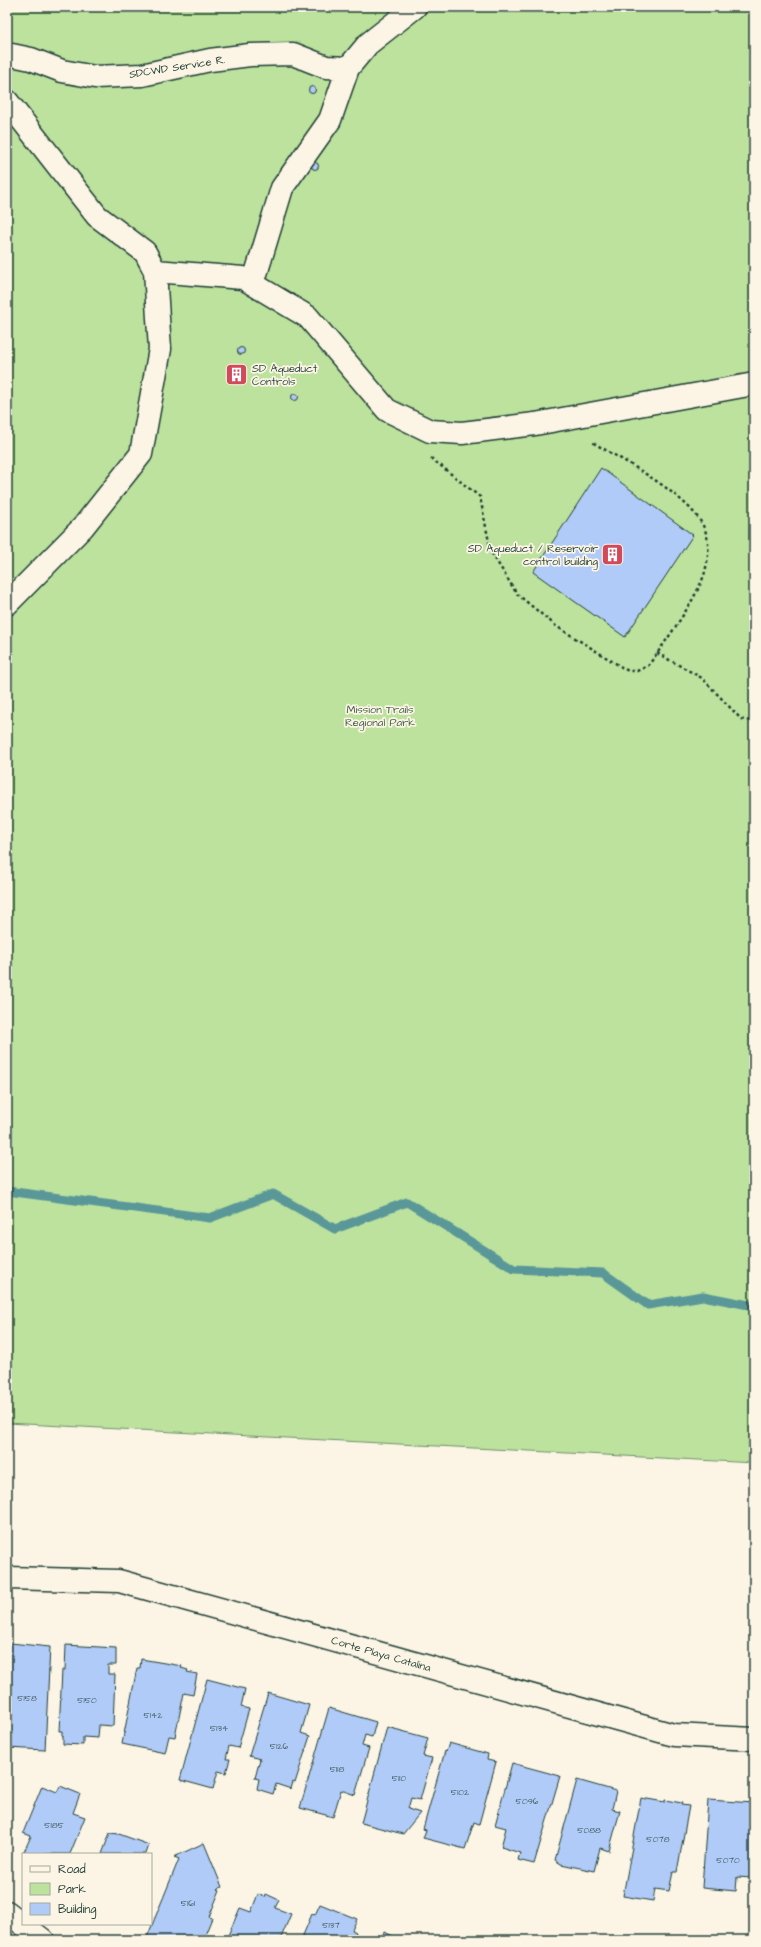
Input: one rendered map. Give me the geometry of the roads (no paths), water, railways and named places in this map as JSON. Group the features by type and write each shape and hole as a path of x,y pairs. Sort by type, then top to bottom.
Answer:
{"street":[{"path":"253,284 282,188 330,120 348,68 368,44 415,7"},
{"name":"SDCWD Service R.","path":"7,54 31,59 62,71 95,77 142,75 210,60 250,55 293,54 326,67 348,68"},
{"path":"7,101 97,216 146,252 155,272 160,350 141,454 83,527 7,604"},
{"path":"155,272 243,278 308,317 387,410 430,431 462,433 535,424 754,384"},
{"name":"Corte Playa Catalina","path":"7,1578 119,1581 674,1735 754,1739"},
{"path":"7,1912 22,1924"},
{"path":"24,1925 43,1940"}],"waterway":[{"path":"7,1191 210,1218 273,1194 335,1229 407,1202 514,1269 603,1273 648,1305 703,1296 754,1306"}],"place":[{"name":"SD Aqueduct Controls","path":"236,374"},
{"name":"SD Aqueduct / Reservoir control building","path":"613,554"}],"park label":[{"name":"Mission Trails Regional Park","path":"380,715"}]}
